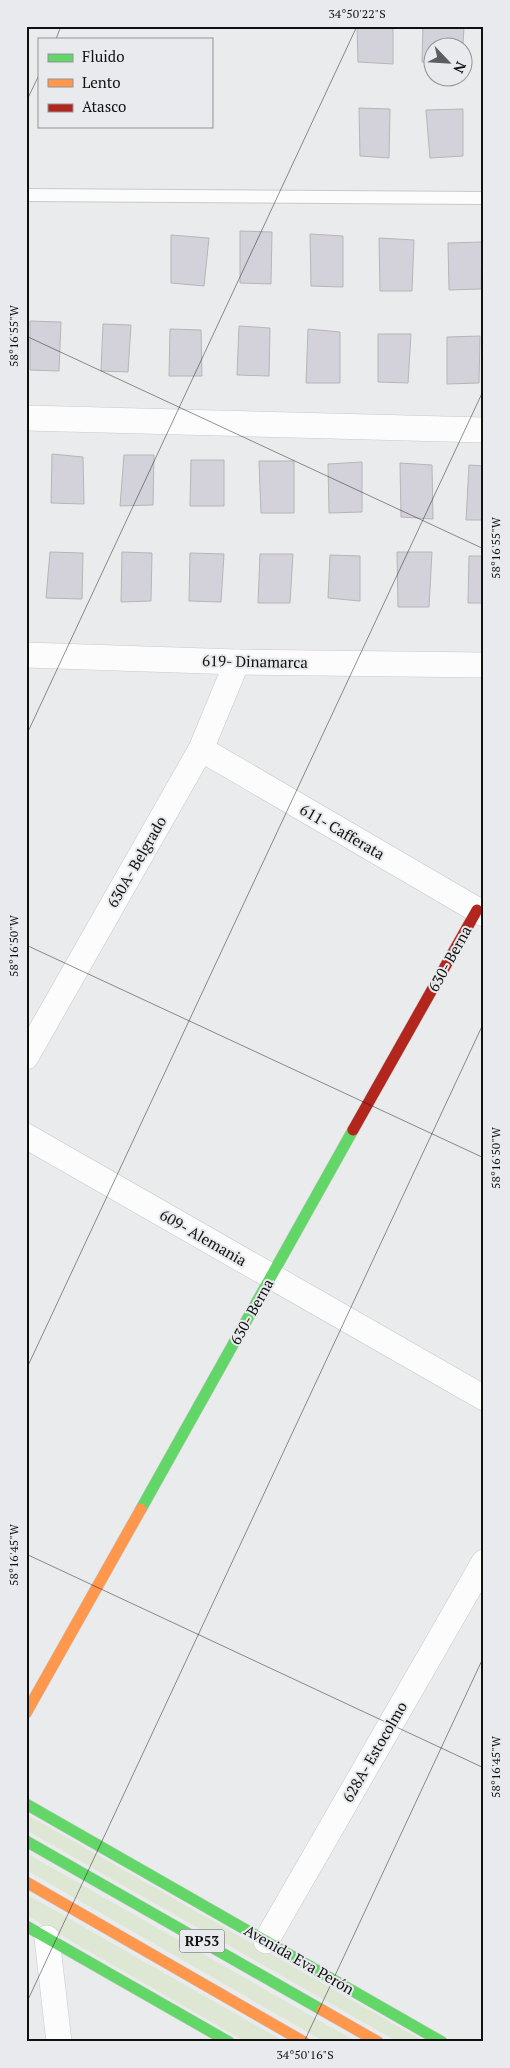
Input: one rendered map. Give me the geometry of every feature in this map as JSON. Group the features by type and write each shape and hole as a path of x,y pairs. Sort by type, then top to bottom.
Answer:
{"street":[{"path":"26,418 484,430"},
{"name":"619- Dinamarca","path":"26,655 237,662 484,664"},
{"name":"630A- Belgrado","path":"26,1057 201,749 237,662"},
{"name":"611- Cafferata","path":"201,749 480,912"},
{"name":"630- Berna","path":"26,1713 271,1277 480,912"},
{"name":"609- Alemania","path":"26,1136 484,1398"},
{"name":"628A- Estocolmo","path":"266,1941 484,1562"},
{"name":"Avenida Eva Perón","path":"26,1804 442,2042"},
{"name":"Avenida Eva Perón","path":"26,1841 378,2042"},
{"name":"RP53","path":"26,1882 304,2042"},
{"path":"36,1932 60,2042"},
{"path":"36,1932 229,2042"}],"lane":[{"path":"26,195 484,198"}],"green space":[{"path":"26,1814 425,2042 398,2042 26,1830"},
{"path":"26,1853 357,2042 325,2042 26,1870"},
{"path":"26,1894 285,2042 246,2042 26,1915"}],"building":[{"path":"357,26 393,26 393,64 358,62"},
{"path":"423,26 464,26 463,38 423,38"},
{"path":"359,108 390,109 389,158 360,156"},
{"path":"463,109 463,156 430,158 426,110"},
{"path":"240,231 272,232 271,284 240,283"},
{"path":"310,234 343,236 343,287 311,286"},
{"path":"171,235 209,238 204,286 171,283"},
{"path":"379,238 414,240 412,291 380,291"},
{"path":"482,242 481,289 449,290 448,243"},
{"path":"30,321 61,322 59,371 30,370"},
{"path":"103,324 131,325 128,372 101,371"},
{"path":"239,326 270,328 269,376 237,375"},
{"path":"170,329 201,330 202,376 169,376"},
{"path":"308,329 340,332 340,383 306,383"},
{"path":"378,334 411,334 408,383 378,382"},
{"path":"480,336 479,383 447,384 447,337"},
{"path":"52,454 83,457 84,504 51,503"},
{"path":"124,455 154,455 153,505 120,506"},
{"path":"191,460 224,460 224,506 190,506"},
{"path":"259,461 294,461 294,513 261,513"},
{"path":"362,462 362,512 329,513 328,464"},
{"path":"400,463 432,465 433,519 401,517"},
{"path":"469,465 484,466 484,520 466,520"},
{"path":"50,552 83,553 82,599 46,598"},
{"path":"122,552 152,553 151,601 121,602"},
{"path":"397,552 432,552 429,607 398,607"},
{"path":"190,553 224,554 221,602 189,601"},
{"path":"260,554 293,554 290,603 258,603"},
{"path":"330,555 360,556 360,601 328,598"},
{"path":"469,556 484,556 484,603 468,603"}],"traffic: fast":[{"path":"141,1509 353,1130"},
{"path":"26,1804 442,2042"},
{"path":"26,1841 322,2010"},
{"path":"26,1926 229,2042"}],"traffic: slow":[{"path":"26,1713 141,1509"},
{"path":"26,1882 304,2042"},
{"path":"322,2010 378,2042"}],"traffic: jam":[{"path":"353,1130 477,910"}]}
